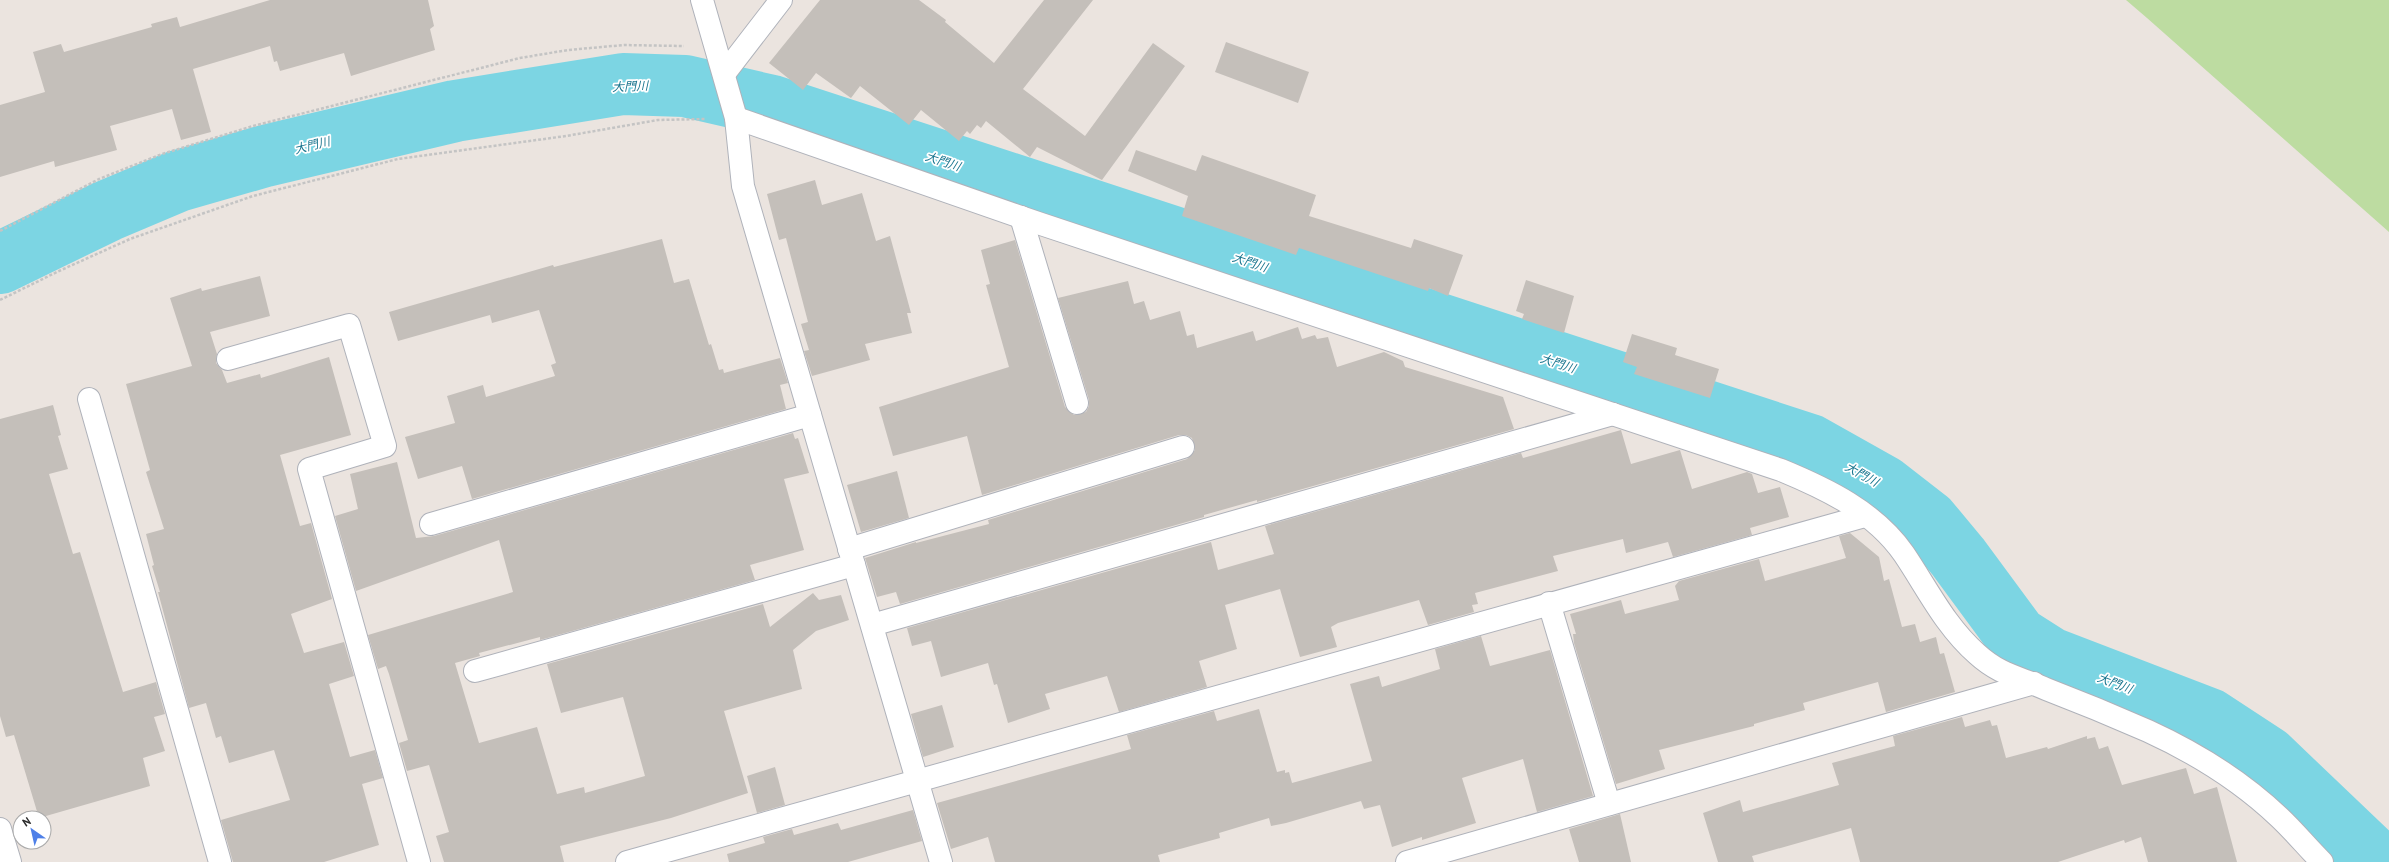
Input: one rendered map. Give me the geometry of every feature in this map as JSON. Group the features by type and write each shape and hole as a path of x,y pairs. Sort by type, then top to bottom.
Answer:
{"street":[{"path":"702,0 714,46 724,74 736,118 743,186 941,862"},
{"path":"724,74 781,0"},
{"path":"736,118 1021,217 1781,470 1818,486 1882,528 1904,554 1926,591 1942,614 1976,654 2004,674 2034,684 2148,731 2195,753 2242,784 2280,817 2322,862"},
{"path":"1021,217 1077,403"},
{"path":"228,359 349,325 384,446 309,468 419,862"},
{"path":"89,400 220,862"},
{"path":"872,625 1613,414"},
{"path":"431,524 810,415"},
{"path":"475,671 852,557 1183,447"},
{"path":"627,862 917,779 1865,516"},
{"path":"1549,603 1609,804"},
{"path":"1406,862 2034,684"},
{"path":"0,829 10,862"}],"path":[{"path":"0,231 99,179 162,154 253,126 520,58 568,50 624,45 714,46"},
{"path":"0,300 130,239 253,196 390,161 573,135 658,120 736,118"}],"green space":[{"path":"2126,0 2389,0 2389,232 2147,18"}],"building":[{"path":"270,0 428,0 434,26 430,29 435,50 351,76 344,53 280,71 277,61 274,62 270,46 193,69 211,132 181,140 172,109 110,126 117,150 55,167 54,161 0,177 0,105 45,92 33,52 61,44 64,52 152,27 151,24 177,17 180,27"},
{"path":"820,0 919,0 946,20 945,22 994,63 1044,0 1093,0 1023,89 1085,136 1153,43 1185,66 1102,180 1037,147 1030,157 986,121 981,128 977,125 970,134 967,131 959,141 921,110 909,125 860,86 851,98 816,73 803,90 769,63"},
{"path":"1226,42 1309,72 1298,103 1215,72"},
{"path":"1136,150 1196,171 1202,155 1316,195 1309,216 1411,248 1414,239 1463,255 1448,296 1429,288 1428,291 1299,248 1296,255 1182,216 1188,196 1128,171"},
{"path":"815,180 822,205 862,193 876,241 890,236 911,313 907,313 912,333 865,344 870,360 812,376 804,351 809,350 801,324 808,322 786,238 779,240 767,194"},
{"path":"662,239 674,283 689,279 709,345 711,344 719,370 723,369 724,373 780,358 788,383 780,385 786,409 472,499 462,466 418,479 405,437 455,423 447,396 483,385 486,397 555,376 551,365 556,363 539,310 492,323 490,315 398,341 389,312 553,265 554,267"},
{"path":"1015,240 1065,407 1074,415 1086,412 1089,406 1089,400 1058,298 1128,281 1134,304 1144,301 1150,320 1180,311 1187,336 1194,334 1197,348 1253,331 1256,341 1298,327 1302,339 1315,335 1317,339 1328,337 1337,367 1384,352 1403,361 1405,367 1503,397 1514,429 1257,502 1257,500 1204,515 1204,517 900,604 896,592 877,597 865,558 916,542 989,524 988,520 1187,459 1195,450 1192,438 1186,435 1179,435 982,495 967,436 893,456 879,407 1009,367 986,285 990,284 981,250"},
{"path":"260,276 270,316 210,332 217,354 216,363 222,370 227,383 260,374 261,378 329,357 351,435 280,455 300,526 311,523 332,599 291,614 304,653 344,642 354,676 329,684 350,757 375,750 383,778 362,784 379,845 324,862 233,862 221,820 290,800 274,750 229,763 221,736 216,738 206,703 189,708 158,592 160,592 152,566 154,565 146,534 164,529 146,472 150,470 126,384 192,366 170,298 201,288 202,291"},
{"path":"1526,280 1574,296 1564,333 1522,319 1524,314 1516,311"},
{"path":"1632,334 1677,348 1675,355 1719,369 1710,398 1634,374 1637,367 1623,362"},
{"path":"53,405 61,435 58,436 68,469 49,474 73,554 80,552 123,692 156,682 165,714 154,717 165,751 143,758 150,786 52,814 52,810 37,810 14,735 6,737 0,716 0,419"},
{"path":"1621,430 1631,464 1680,450 1692,489 1747,472 1752,474 1758,493 1780,487 1789,517 1750,528 1752,535 1673,557 1668,542 1626,553 1623,539 1553,556 1558,571 1475,593 1478,604 1472,605 1474,612 1428,625 1419,600 1338,623 1331,627 1337,647 1300,657 1280,589 1225,605 1237,649 1199,661 1207,687 1119,712 1107,676 1045,694 1050,709 1008,723 997,684 994,685 988,663 941,677 931,641 912,646 907,628 1211,542 1218,570 1274,554 1265,526 1521,453 1523,458"},
{"path":"793,433 795,439 798,438 809,473 784,479 804,550 750,565 755,580 540,640 540,637 479,653 480,656 455,663 479,743 537,727 557,794 584,787 585,793 645,776 623,697 561,713 547,664 763,604 770,627 813,593 819,600 841,595 849,620 816,631 793,650 802,689 724,711 748,793 671,818 560,846 564,862 444,862 436,836 449,832 429,765 407,771 399,743 408,740 386,666 378,669 368,635 513,592 499,540 356,591 335,516 358,509 350,474 397,462 416,538 434,536"},
{"path":"897,471 909,518 861,532 847,485"},
{"path":"1850,533 1879,557 1884,581 1889,579 1902,627 1915,624 1920,642 1936,637 1940,654 1944,653 1955,692 1886,712 1878,682 1803,703 1805,710 1754,724 1754,726 1659,750 1665,769 1616,784 1574,643 1573,634 1576,634 1570,614 1621,600 1625,614 1679,600 1675,586 1679,581 1759,559 1765,581 1846,558 1839,536"},
{"path":"1481,636 1490,666 1550,650 1593,796 1537,812 1523,759 1462,778 1476,823 1422,840 1422,837 1392,847 1380,805 1364,809 1361,801 1286,823 1271,826 1269,818 1219,833 1220,838 1158,855 1160,862 995,862 988,837 951,849 937,803 1131,749 1127,735 1214,711 1217,721 1259,709 1277,772 1285,770 1285,773 1289,772 1292,783 1372,761 1350,684 1379,676 1382,687 1440,669 1435,649"},
{"path":"942,705 954,747 923,757 911,714"},
{"path":"1962,717 1965,727 1990,720 1992,726 1997,725 2006,758 2047,747 2048,749 2087,736 2087,739 2095,737 2099,749 2108,746 2122,785 2186,768 2194,794 2217,787 2237,862 2148,862 2141,837 2125,843 2124,840 2058,862 1860,862 1851,828 1752,856 1754,862 1718,862 1703,813 1740,800 1743,812 1839,785 1832,763 1895,746 1893,736"},
{"path":"775,767 785,805 757,813 747,776"},
{"path":"913,810 922,841 848,862 729,862 727,854 765,843 763,837 792,829 794,835 838,823 841,830"},
{"path":"1620,814 1631,862 1579,862 1569,829"}],"waterway":[{"name":"大門川","path":"0,263 107,211 178,181 265,156 455,111 623,84 685,86 772,106 1810,445 1883,486 1928,521 1958,557 2017,637 2050,658 2209,719 2267,757 2377,862"}]}
